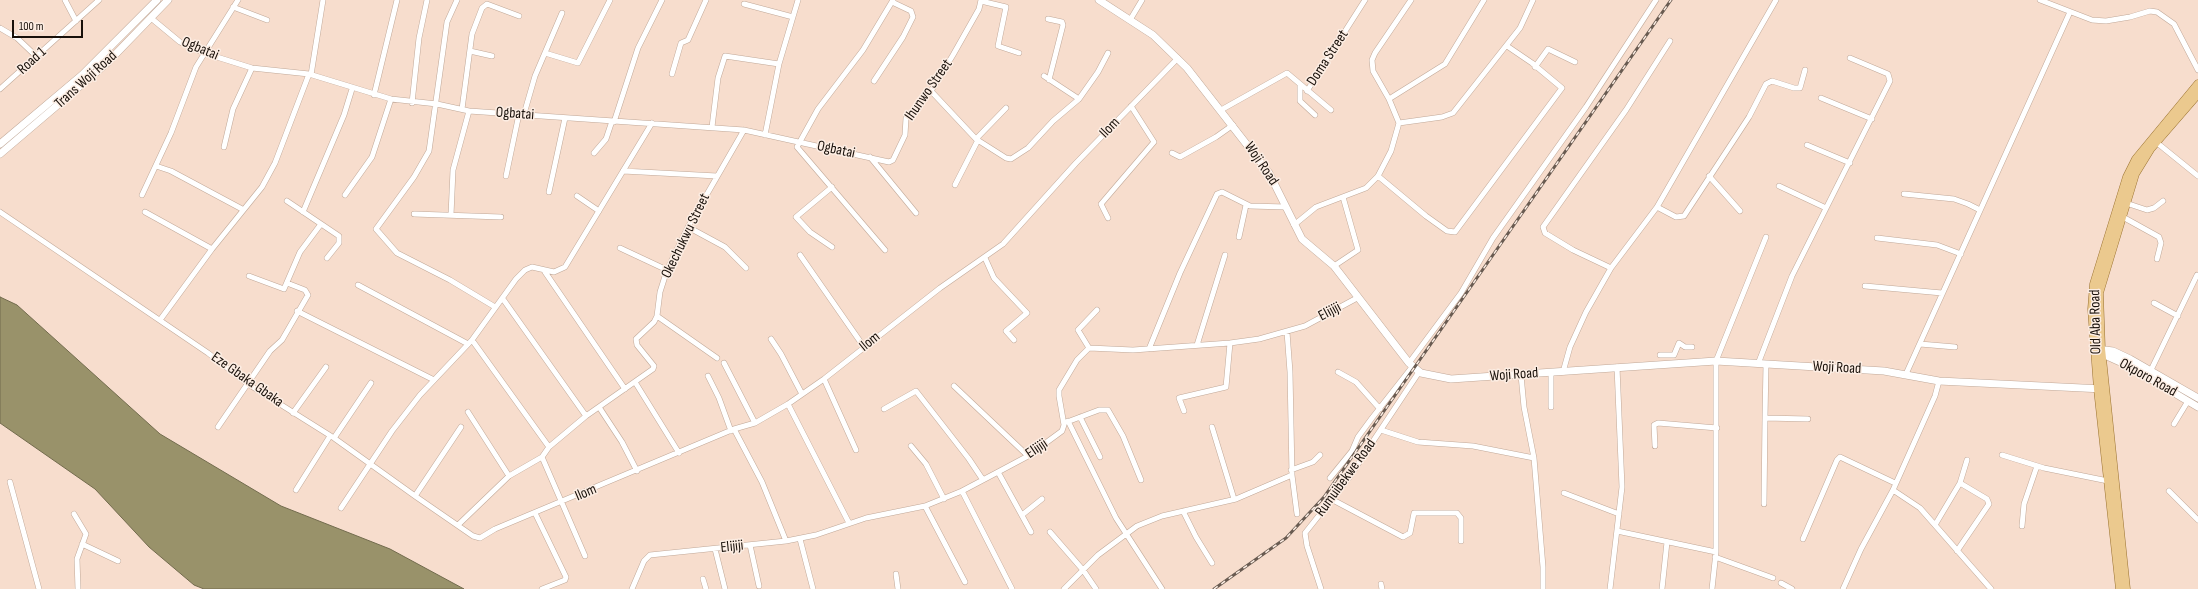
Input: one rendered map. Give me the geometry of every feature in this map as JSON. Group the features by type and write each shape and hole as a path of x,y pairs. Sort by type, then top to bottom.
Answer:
{"main road":[{"name":"Trans Woji Road","path":"72,89 157,0"},
{"name":"Trans Woji Road","path":"0,154 72,89 107,63 168,0"},
{"name":"Woji Road","path":"1099,0 1160,40 1178,58 1222,110 1269,173 1302,239 1334,266 1357,298 1411,365 1419,372 1451,379 1521,376 1617,367 1716,361 1884,371 1939,381 2102,389"},
{"name":"Old Aba Road","path":"2120,589 2108,481 2099,352 2092,309 2094,284 2128,177 2142,150 2198,84"},
{"name":"Old Aba Road","path":"2099,352 2099,293 2121,216 2137,170 2156,142 2198,94"},
{"name":"Trans Woji Road","path":"0,144 36,120"},
{"name":"Okporo Road","path":"2099,352 2118,353 2151,370 2198,398"},
{"name":"Okporo Road","path":"2099,352 2127,365 2198,407"},
{"name":"Old Aba Road","path":"2102,389 2126,589"}],"street":[{"path":"65,0 76,21"},
{"name":"Road 1","path":"0,89 99,0"},
{"path":"142,195 156,166 204,53 238,0"},
{"path":"160,320 242,209 262,186 274,163 310,75 323,0"},
{"path":"374,94 397,0"},
{"path":"412,103 419,38 427,0"},
{"path":"457,0 447,22 437,104 429,151 414,177 377,227 377,230 397,253 450,280 495,307"},
{"path":"545,53 578,64 610,0"},
{"path":"594,153 606,139 638,48 662,0"},
{"path":"672,74 681,43 688,40 706,0"},
{"path":"765,134 779,64 798,0"},
{"path":"981,0 1006,7 998,46 1019,53"},
{"name":"Ihunwo Street","path":"893,160 905,135 906,118 931,90 974,19 981,0"},
{"path":"1130,20 1142,0"},
{"name":"Doma Street","path":"1222,110 1284,73 1288,74 1307,91 1365,0"},
{"path":"1294,225 1316,207 1366,188 1378,176 1391,151 1399,123 1390,99 1373,71 1373,56 1411,0"},
{"path":"1390,99 1445,64 1484,0"},
{"path":"1399,123 1442,117 1453,113 1520,28 1533,0"},
{"path":"1330,478 1352,451 1358,438 1461,293 1493,238 1586,107 1656,0"},
{"path":"1563,372 1573,340 1611,268 1657,208 1776,0"},
{"path":"2040,0 2092,20 2106,21 2130,17 2150,11 2157,12 2174,24 2198,70"},
{"path":"874,81 903,37 914,17 911,11 892,1 860,54 818,108 799,142 798,149 885,250"},
{"path":"744,4 793,17"},
{"path":"462,109 472,34 485,5 519,16"},
{"path":"233,7 267,20"},
{"path":"1906,374 2070,12"},
{"path":"506,176 522,114 531,87 562,13"},
{"name":"Ogbatai","path":"151,18 180,42 204,53 252,68 310,75 352,89 391,99 412,103 437,104 469,111 744,130 889,162 893,160"},
{"path":"1048,19 1062,22 1063,24 1049,80"},
{"path":"0,28 17,38 37,57"},
{"path":"1611,268 1573,250 1545,233 1543,227 1626,110 1670,41"},
{"path":"1378,176 1447,232 1455,232 1561,92 1560,86 1506,46"},
{"path":"1535,67 1548,49 1575,62"},
{"path":"470,51 492,56"},
{"path":"931,90 977,139 1006,158 1011,159 1028,148 1053,121 1079,99 1098,72 1108,53"},
{"path":"712,127 718,78 725,56 779,64"},
{"name":"Ilom","path":"495,529 637,472 733,430 755,423 788,404 824,379 864,346 940,288 1004,244 1131,106 1178,58"},
{"path":"1758,364 1792,276 1872,119 1891,78 1888,74 1850,58"},
{"path":"224,147 233,109 252,68"},
{"path":"1657,208 1676,217 1684,216 1749,117 1766,84 1772,81 1794,88 1800,88 1805,70"},
{"path":"1044,76 1079,99"},
{"path":"1300,86 1300,101 1315,115"},
{"path":"303,212 344,115 352,89"},
{"path":"1307,91 1331,110"},
{"path":"1821,98 1872,119"},
{"path":"345,195 372,157 391,99"},
{"path":"1108,218 1101,204 1154,142 1131,106"},
{"path":"955,185 977,139 1006,108"},
{"path":"450,215 453,170 469,111"},
{"path":"549,192 565,118"},
{"path":"341,508 371,466 392,431 434,380 472,340 495,307 525,270 532,267 545,272 559,271 565,267 652,123"},
{"path":"1172,153 1180,157 1216,137 1233,125"},
{"name":"Okechukwu Street","path":"657,316 660,292 667,270 688,227 744,130"},
{"path":"2156,142 2198,176"},
{"path":"1807,145 1850,163"},
{"path":"870,157 916,213"},
{"path":"156,166 171,171 242,209"},
{"path":"623,171 717,176"},
{"path":"1709,176 1740,210"},
{"path":"1779,186 1826,208"},
{"path":"832,187 796,217 810,232 832,247"},
{"path":"1149,349 1180,273 1217,194 1222,192 1246,205 1259,208 1286,207"},
{"path":"1904,194 1954,199 1980,210"},
{"path":"577,196 599,211"},
{"path":"1334,266 1358,250 1343,197"},
{"path":"287,201 337,234 340,239 327,258"},
{"path":"2126,203 2147,210 2154,208 2163,201"},
{"path":"1239,237 1246,205"},
{"name":"Eze Gbaka Gbaka","path":"0,212 208,353 248,384 332,437 371,466 477,538 495,529"},
{"path":"145,212 212,249"},
{"path":"414,214 501,217"},
{"path":"2121,216 2159,237 2161,243 2157,259"},
{"path":"249,276 282,289 287,283 300,252 321,224"},
{"path":"688,227 725,247 746,268"},
{"path":"1712,589 1716,555 1716,361 1766,237"},
{"path":"1877,238 1937,246 1961,254"},
{"path":"620,248 667,270"},
{"path":"800,255 864,346"},
{"path":"1197,345 1225,255"},
{"path":"985,258 994,278 1027,313 1006,331 1014,340"},
{"path":"545,272 625,389"},
{"path":"2151,370 2197,275"},
{"path":"218,427 270,351 282,340 308,293 287,283"},
{"path":"358,285 468,344"},
{"path":"1865,286 1942,293"},
{"name":"Elijiji","path":"1089,348 1122,351 1230,343 1287,332 1318,320 1357,298"},
{"path":"503,299 586,416"},
{"path":"2154,303 2178,316"},
{"path":"1097,310 1078,330 1089,348 1077,360 1059,390 1059,396 1066,422 1125,533 1162,589"},
{"path":"298,311 434,380"},
{"path":"458,525 509,476 542,457 549,447 586,416 654,367 635,342 657,316 717,358"},
{"path":"1287,332 1290,372 1292,472 1297,514"},
{"path":"771,339 782,354 802,394"},
{"path":"472,340 549,447"},
{"path":"1184,411 1179,398 1226,387 1230,343"},
{"path":"1660,355 1674,355 1679,343 1685,347 1692,347"},
{"path":"1920,344 1955,347"},
{"path":"724,363 755,423"},
{"path":"1764,504 1766,364"},
{"path":"293,412 326,367"},
{"path":"1610,589 1622,487 1617,367"},
{"path":"1338,372 1356,382 1380,409"},
{"name":"Rumuibekwe Road","path":"1321,589 1304,535 1332,500 1419,372"},
{"path":"1551,373 1551,407"},
{"path":"708,376 733,430 762,482 786,541"},
{"path":"1521,376 1524,407 1534,458 1543,567 1543,589"},
{"path":"824,379 856,450"},
{"path":"1843,589 1892,490 1935,396 1939,381"},
{"path":"635,382 679,453"},
{"path":"296,490 371,383"},
{"path":"954,386 1028,456"},
{"path":"884,409 916,391 970,459 983,480"},
{"path":"2174,424 2188,401"},
{"path":"788,404 849,523"},
{"path":"599,407 622,442 637,472"},
{"path":"1066,422 1099,410 1108,410 1123,436 1141,480"},
{"path":"468,412 509,476"},
{"path":"1080,417 1100,457"},
{"path":"1766,418 1808,419"},
{"name":"Elijiji","path":"632,589 644,561 654,554 715,549 800,539 825,533 849,523 882,514 925,506 944,499 1028,456 1059,434 1066,422"},
{"path":"1655,446 1654,425 1658,423 1716,428"},
{"path":"415,496 461,427"},
{"path":"1212,427 1234,499"},
{"path":"1381,430 1418,442 1473,446 1534,458"},
{"path":"911,446 926,464 944,499"},
{"path":"1064,589 1098,555 1125,533 1150,520 1234,499 1313,462 1320,455"},
{"path":"2002,455 2037,466 2108,481"},
{"path":"542,457 585,556"},
{"path":"1803,539 1837,460 1840,457 1895,483"},
{"path":"1935,525 1960,482 1967,460"},
{"path":"2022,526 2024,504 2037,466"},
{"path":"998,472 1031,532"},
{"path":"10,482 39,589"},
{"path":"1957,551 1989,504 1987,499 1960,482"},
{"path":"1892,490 1915,504 1990,589"},
{"path":"962,491 1012,589"},
{"path":"2169,491 2198,520"},
{"path":"1564,493 1619,514"},
{"path":"1022,515 1042,499"},
{"path":"1332,500 1403,537 1410,533 1414,513 1457,512 1461,518 1461,541"},
{"path":"925,506 965,582"},
{"path":"1184,511 1196,537 1212,563"},
{"path":"535,513 566,577 564,580 547,588"},
{"path":"74,514 86,534 77,559 78,589"},
{"path":"1617,531 1716,555 1773,578"},
{"path":"1050,532 1083,570 1096,589"},
{"path":"800,539 813,589"},
{"path":"1662,589 1667,542"},
{"path":"82,544 118,561"},
{"path":"750,545 759,586"},
{"path":"715,549 725,589"},
{"path":"896,574 898,589"},
{"path":"703,579 706,589"},
{"path":"1780,583 1792,589"}],"shaded area":[{"path":"0,297 17,305 160,434 281,506 390,549 464,589 204,589 194,585 149,547 95,489 0,423"}],"railway":[{"path":"1214,589 1286,538 1324,497 1671,0"}]}
